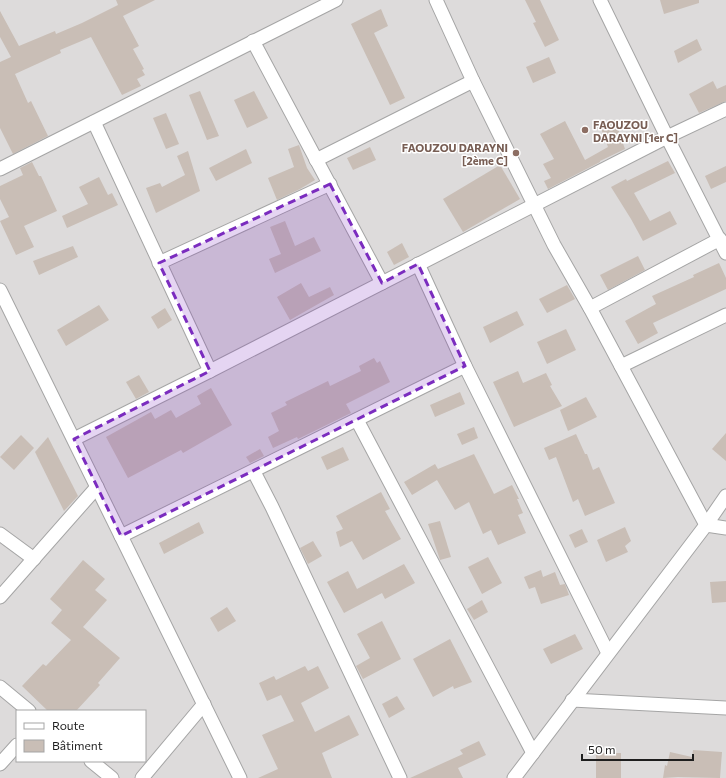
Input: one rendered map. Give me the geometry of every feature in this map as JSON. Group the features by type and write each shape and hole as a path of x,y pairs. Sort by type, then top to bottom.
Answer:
{"street":[{"path":"0,169 336,0"},
{"path":"436,0 473,81 554,245 590,308 706,525"},
{"path":"600,0 667,137 726,252"},
{"path":"253,41 382,283"},
{"path":"316,160 473,81"},
{"path":"74,439 667,137 726,109"},
{"path":"94,122 210,371"},
{"path":"159,263 330,184"},
{"path":"590,308 720,239"},
{"path":"418,264 465,366 608,653"},
{"path":"0,290 240,778"},
{"path":"621,366 726,315"},
{"path":"121,536 254,472 465,366"},
{"path":"356,420 533,753"},
{"path":"254,472 279,521 400,778"},
{"path":"0,597 97,487"},
{"path":"514,778 706,525 726,496"},
{"path":"706,525 726,528"},
{"path":"0,534 34,559"},
{"path":"0,687 28,710"},
{"path":"572,700 726,708"},
{"path":"142,778 204,704"},
{"path":"0,764 16,746"},
{"path":"92,762 112,778"}],"highlighted area":[{"path":"330,184 382,283 418,264 465,366 121,536 74,439 210,371 159,263"}],"shaded area":[{"path":"0,0 726,0 726,778 0,778"}],"building":[{"path":"116,0 155,0 123,16 139,46 133,49 144,69 142,70 145,75 137,79 141,86 122,95 91,37 60,50 61,53 15,74 28,103 31,101 48,136 13,154 0,128 0,62 11,57 0,37 0,11 19,46 55,31 56,34 82,23 118,5"},
{"path":"525,0 540,0 559,40 545,47 533,23 536,22"},
{"path":"660,0 699,0 699,3 664,14"},
{"path":"381,9 388,26 374,33 405,98 390,105 351,24"},
{"path":"697,39 702,50 678,63 674,51"},
{"path":"549,57 556,73 533,83 526,67"},
{"path":"713,81 717,89 726,85 726,101 699,113 689,94"},
{"path":"200,91 219,136 207,140 189,95"},
{"path":"254,91 268,118 247,128 234,100"},
{"path":"166,113 179,144 166,149 153,118"},
{"path":"615,120 625,149 548,189 544,181 551,178 543,164 554,159 540,134 565,121 585,160 608,147 600,126"},
{"path":"299,145 307,168 315,180 277,200 268,178 294,167 288,149"},
{"path":"370,147 376,160 353,170 347,158"},
{"path":"246,149 252,163 216,181 209,168"},
{"path":"188,151 200,191 156,213 146,188 160,183 162,187 185,175 177,156"},
{"path":"668,161 675,173 634,193 650,221 670,211 677,224 643,241 611,187"},
{"path":"32,162 39,176 41,176 57,211 24,226 34,247 16,255 0,221 9,217 0,199 0,186 23,175 20,168"},
{"path":"500,165 520,199 463,232 443,199"},
{"path":"726,166 726,182 711,189 705,176"},
{"path":"99,177 108,195 112,193 118,205 67,228 62,216 88,204 79,187"},
{"path":"285,221 295,246 314,237 321,251 275,273 269,259 281,254 270,227"},
{"path":"402,243 409,257 394,265 387,252"},
{"path":"73,246 78,257 39,275 33,261"},
{"path":"638,256 645,270 608,290 600,275"},
{"path":"719,263 726,278 726,289 653,323 658,333 638,344 625,321 656,304 652,296 694,277 693,275"},
{"path":"301,283 309,297 330,287 334,295 290,320 277,297"},
{"path":"567,285 575,299 547,313 539,299"},
{"path":"99,305 109,320 66,346 57,330"},
{"path":"165,308 172,320 158,329 151,317"},
{"path":"517,311 524,325 490,343 483,327"},
{"path":"566,329 576,350 547,364 537,342"},
{"path":"374,358 377,363 380,361 390,382 346,404 351,413 298,439 297,437 273,448 268,437 279,431 271,413 287,405 285,402 328,381 330,386 361,371 359,366"},
{"path":"518,371 523,383 546,373 552,385 550,386 562,406 514,427 493,382"},
{"path":"139,375 149,392 136,399 126,382"},
{"path":"211,388 232,425 183,453 181,450 128,478 106,437 151,412 155,419 171,410 176,418 201,404 197,396"},
{"path":"460,392 465,404 435,417 430,405"},
{"path":"586,397 597,417 568,431 560,410"},
{"path":"474,427 478,438 462,445 457,434"},
{"path":"726,433 726,461 712,449"},
{"path":"576,434 585,454 587,454 593,470 599,467 615,503 585,516 578,499 573,502 556,457 549,460 544,448"},
{"path":"21,435 34,448 14,470 0,457"},
{"path":"48,437 78,496 64,511 35,452"},
{"path":"343,447 349,460 327,470 321,457"},
{"path":"260,449 264,456 250,463 246,457"},
{"path":"474,454 494,494 512,485 519,499 517,499 523,513 518,515 526,533 498,545 491,530 483,534 469,502 455,510 437,480 412,495 404,482 435,464 438,469"},
{"path":"381,492 390,509 385,511 401,539 363,560 352,541 340,547 336,532 343,529 336,516"},
{"path":"440,521 451,557 440,560 428,524"},
{"path":"199,522 204,533 164,554 159,543"},
{"path":"625,527 631,541 625,546 628,552 606,562 597,540"},
{"path":"582,529 588,542 575,548 569,535"},
{"path":"313,541 322,556 308,564 300,548"},
{"path":"488,557 502,583 482,594 468,567"},
{"path":"83,560 105,579 95,590 107,600 83,627 120,658 98,683 100,685 77,710 47,710 22,686 43,664 46,666 71,640 51,623 62,610 50,599"},
{"path":"404,564 415,583 385,599 382,593 344,613 327,582 348,571 357,589"},
{"path":"541,570 543,577 555,572 560,585 565,584 569,595 541,604 535,587 529,589 524,577"},
{"path":"726,581 726,602 712,603 710,582"},
{"path":"482,600 488,612 474,620 467,609"},
{"path":"227,607 236,621 218,632 210,618"},
{"path":"382,621 401,659 363,679 356,666 370,658 357,634"},
{"path":"575,634 583,649 551,664 543,649"},
{"path":"450,639 472,682 454,689 453,686 433,697 413,659"},
{"path":"305,666 308,671 318,666 329,688 301,703 315,732 349,715 359,735 322,753 332,778 258,778 278,769 262,735 294,721 281,695 267,701 259,683 274,676 276,680"},
{"path":"397,696 405,709 389,718 382,704"},
{"path":"479,741 486,755 458,768 463,778 410,778 463,754 460,750"},
{"path":"693,750 722,752 720,778 663,778 665,765 667,766 670,752 692,757"},
{"path":"596,753 621,753 621,778 596,778"}],"place":[{"name":"FAOUZOU DARAYNI [1er C]","path":"585,130"},
{"name":"FAOUZOU DARAYNI [2ème C]","path":"516,153"}]}
